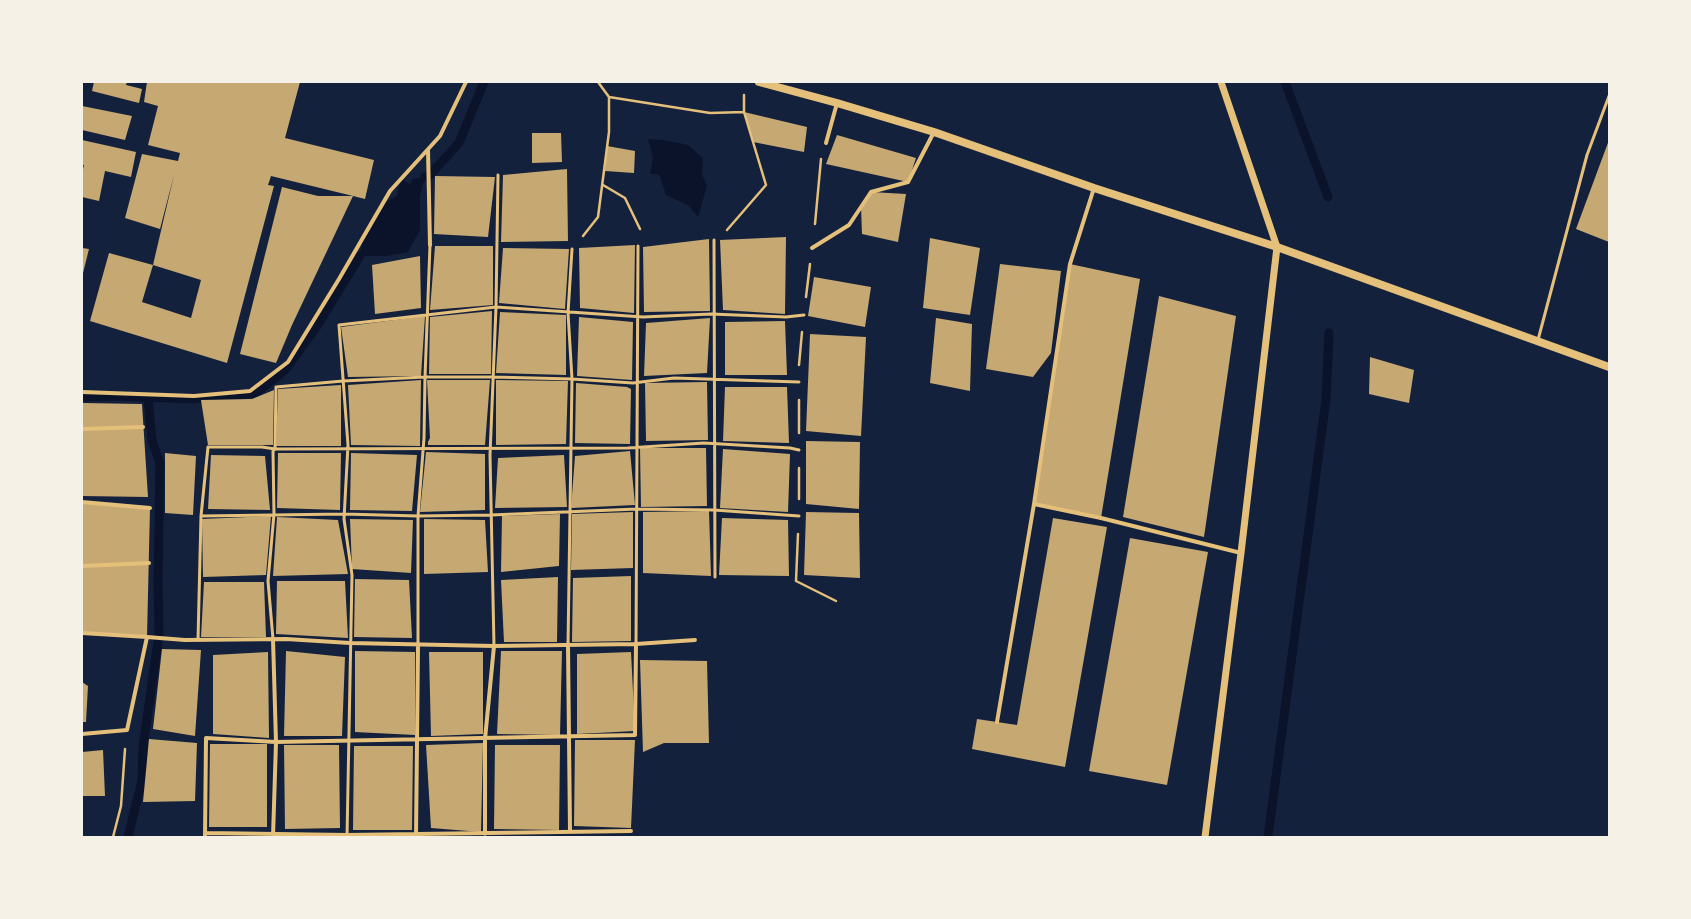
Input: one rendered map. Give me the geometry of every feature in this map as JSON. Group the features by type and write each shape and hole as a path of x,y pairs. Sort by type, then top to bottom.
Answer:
{"main road":[{"path":"759,82 837,103 934,132 1094,188 1277,247 1609,367"}],"street":[{"path":"82,392 194,396 250,391 288,362 340,279 390,191 440,136 466,82"},
{"path":"1205,837 1241,553 1277,247 1221,82"},
{"path":"826,143 837,103"},
{"path":"812,248 849,225 871,192 908,182 934,132"},
{"path":"428,150 430,245"},
{"path":"998,722 1034,504 1070,264 1094,188"},
{"path":"82,429 143,428"},
{"path":"82,502 150,508"},
{"path":"1034,504 1102,518 1241,553"},
{"path":"82,566 149,563"},
{"path":"82,633 198,640 273,639 350,643 494,646 636,644 695,640"},
{"path":"82,734 127,730 147,637"},
{"path":"273,639 276,742 273,836"},
{"path":"416,835 418,644"},
{"path":"631,831 347,836 205,835 206,738 276,742 635,736 636,644"},
{"path":"568,645 570,831"},
{"path":"485,834 485,739 494,646"}],"lane":[{"path":"1538,342 1587,155 1609,96"},
{"path":"494,646 490,449 496,307 498,175"},
{"path":"714,240 714,510 716,576"},
{"path":"418,644 418,516 424,448 430,245"},
{"path":"636,644 638,246"},
{"path":"568,645 572,379 568,313 572,249"},
{"path":"347,836 352,575 344,514 348,448 339,325 496,307 568,313 638,316 715,314 786,317 804,315"},
{"path":"273,639 268,581 274,514 273,451 275,449 276,387 343,381 425,377 572,379 637,383 674,378 799,382"},
{"path":"198,640 201,516 208,447 275,449 571,449 637,448 689,444 715,444 790,448 799,450"},
{"path":"201,516 274,514 418,516 491,515 637,509 714,510 799,516"}],"path":[{"path":"572,249 598,217 603,185 609,132 609,97 598,82"},
{"path":"714,240 732,226 766,185 744,112 744,90"},
{"path":"609,97 710,113 744,112"},
{"path":"603,185 624,198 642,233 638,246"},
{"path":"113,837 121,806 127,730"}],"water":[{"path":"648,139 664,140 688,145 703,158 702,174 707,186 698,217 688,205 666,195 659,174 650,174 653,157"},
{"path":"425,177 420,197 420,230 408,252 387,256 360,256 363,237 382,204 397,196 401,178 410,185 412,179"}],"building":[{"path":"94,82 127,82 126,85 142,89 139,103 92,91"},
{"path":"147,82 300,82 285,138 374,160 365,199 271,176 268,185 274,186 227,363 90,321 109,253 153,265 174,175 160,229 125,218 142,154 178,161 180,153 148,145 158,106 144,102","holes":["153,265 201,280 191,318 142,302"]},
{"path":"82,106 132,116 125,140 82,130"},
{"path":"744,112 807,127 804,152 753,142"},
{"path":"532,133 561,133 562,162 532,163"},
{"path":"837,135 916,158 908,182 826,164"},
{"path":"82,140 136,152 131,177 105,171 99,201 82,197 82,173 84,165 82,165"},
{"path":"1609,140 1609,242 1576,229"},
{"path":"607,146 635,151 634,173 605,171"},
{"path":"567,169 568,241 501,242 503,175"},
{"path":"435,176 495,177 488,237 434,234"},
{"path":"282,187 318,196 353,196 292,325 276,363 240,354"},
{"path":"871,192 906,194 898,242 862,234 861,207"},
{"path":"786,237 785,314 723,310 720,240"},
{"path":"930,238 980,248 970,315 923,308"},
{"path":"709,239 710,311 644,312 643,247"},
{"path":"635,245 634,313 580,308 579,248"},
{"path":"435,246 493,246 493,305 430,310"},
{"path":"82,248 89,249 83,273 82,273"},
{"path":"503,248 569,249 565,309 499,303"},
{"path":"420,256 421,308 375,314 372,265"},
{"path":"1000,264 1061,271 1051,353 1033,377 986,369"},
{"path":"1070,264 1140,279 1101,518 1034,504"},
{"path":"814,277 871,287 865,327 808,316"},
{"path":"1159,296 1236,316 1204,537 1123,517"},
{"path":"492,311 491,374 429,374 430,317"},
{"path":"500,312 566,315 566,375 496,373"},
{"path":"425,316 421,376 348,377 341,327"},
{"path":"579,317 633,322 632,380 577,376"},
{"path":"710,318 707,373 644,376 646,323"},
{"path":"936,318 972,324 970,391 930,383"},
{"path":"785,321 787,375 725,375 725,322"},
{"path":"810,334 866,337 861,436 806,431"},
{"path":"1370,357 1414,370 1409,403 1369,394"},
{"path":"421,380 420,446 351,445 348,385"},
{"path":"427,380 490,380 485,445 428,445 430,438"},
{"path":"496,380 568,381 566,444 496,445"},
{"path":"707,382 708,440 646,441 645,383"},
{"path":"576,383 627,387 631,389 630,444 575,443"},
{"path":"341,385 341,446 276,446 278,389"},
{"path":"725,387 787,387 789,443 723,441"},
{"path":"274,390 273,445 208,445 201,400 252,399"},
{"path":"82,403 142,404 148,497 82,496"},
{"path":"806,441 860,442 859,509 806,504"},
{"path":"640,448 706,448 707,506 641,507"},
{"path":"723,449 790,454 788,512 720,508"},
{"path":"630,451 635,505 571,508 575,456"},
{"path":"426,452 485,454 485,510 420,512"},
{"path":"165,453 196,456 193,515 165,513"},
{"path":"278,453 341,453 340,510 277,508"},
{"path":"351,453 417,455 412,511 350,510"},
{"path":"211,455 265,456 270,510 208,509"},
{"path":"564,455 567,507 495,508 498,458"},
{"path":"82,503 150,508 147,637 82,633"},
{"path":"709,511 711,576 643,573 643,512"},
{"path":"633,512 633,568 571,570 572,514"},
{"path":"806,512 859,513 860,578 804,575"},
{"path":"560,514 559,566 501,572 502,516"},
{"path":"271,516 266,575 203,577 202,519"},
{"path":"277,517 338,520 348,574 273,576"},
{"path":"722,518 788,520 789,576 719,575"},
{"path":"1053,518 1107,527 1065,767 972,749 977,719 1017,725"},
{"path":"350,519 413,520 411,573 352,569"},
{"path":"424,519 485,520 488,572 424,574"},
{"path":"1130,538 1208,552 1167,785 1089,771"},
{"path":"631,576 631,641 572,642 573,578"},
{"path":"558,577 557,642 504,642 501,580"},
{"path":"355,579 409,580 412,638 354,637"},
{"path":"277,581 345,581 348,638 276,634"},
{"path":"204,582 264,582 266,637 201,637"},
{"path":"162,649 201,650 195,736 153,729"},
{"path":"286,651 345,657 342,736 284,736"},
{"path":"355,651 415,652 415,735 355,732"},
{"path":"501,651 562,651 560,735 497,734"},
{"path":"268,652 269,738 213,734 213,655"},
{"path":"429,652 483,652 483,734 431,736"},
{"path":"631,652 635,731 577,734 577,654"},
{"path":"640,660 707,661 709,743 664,743 643,752"},
{"path":"82,682 88,686 86,722 82,722"},
{"path":"149,739 197,743 195,801 143,802"},
{"path":"575,740 635,740 631,828 574,826"},
{"path":"483,743 481,832 431,828 426,745"},
{"path":"210,744 267,744 267,827 209,827"},
{"path":"284,745 339,745 340,828 285,829"},
{"path":"495,745 560,745 559,830 494,829"},
{"path":"354,746 413,746 412,830 353,830"},
{"path":"103,750 105,796 82,796 82,752"}],"waterway":[{"path":"425,177 428,177 459,143 484,82"},
{"path":"1285,82 1328,197"},
{"path":"82,397 116,396 193,399 256,393 285,370 317,326 360,256"},
{"path":"1268,837 1326,399 1329,333"},
{"path":"128,837 142,780 143,747 159,634 158,580 160,464 152,440 148,398"}]}
